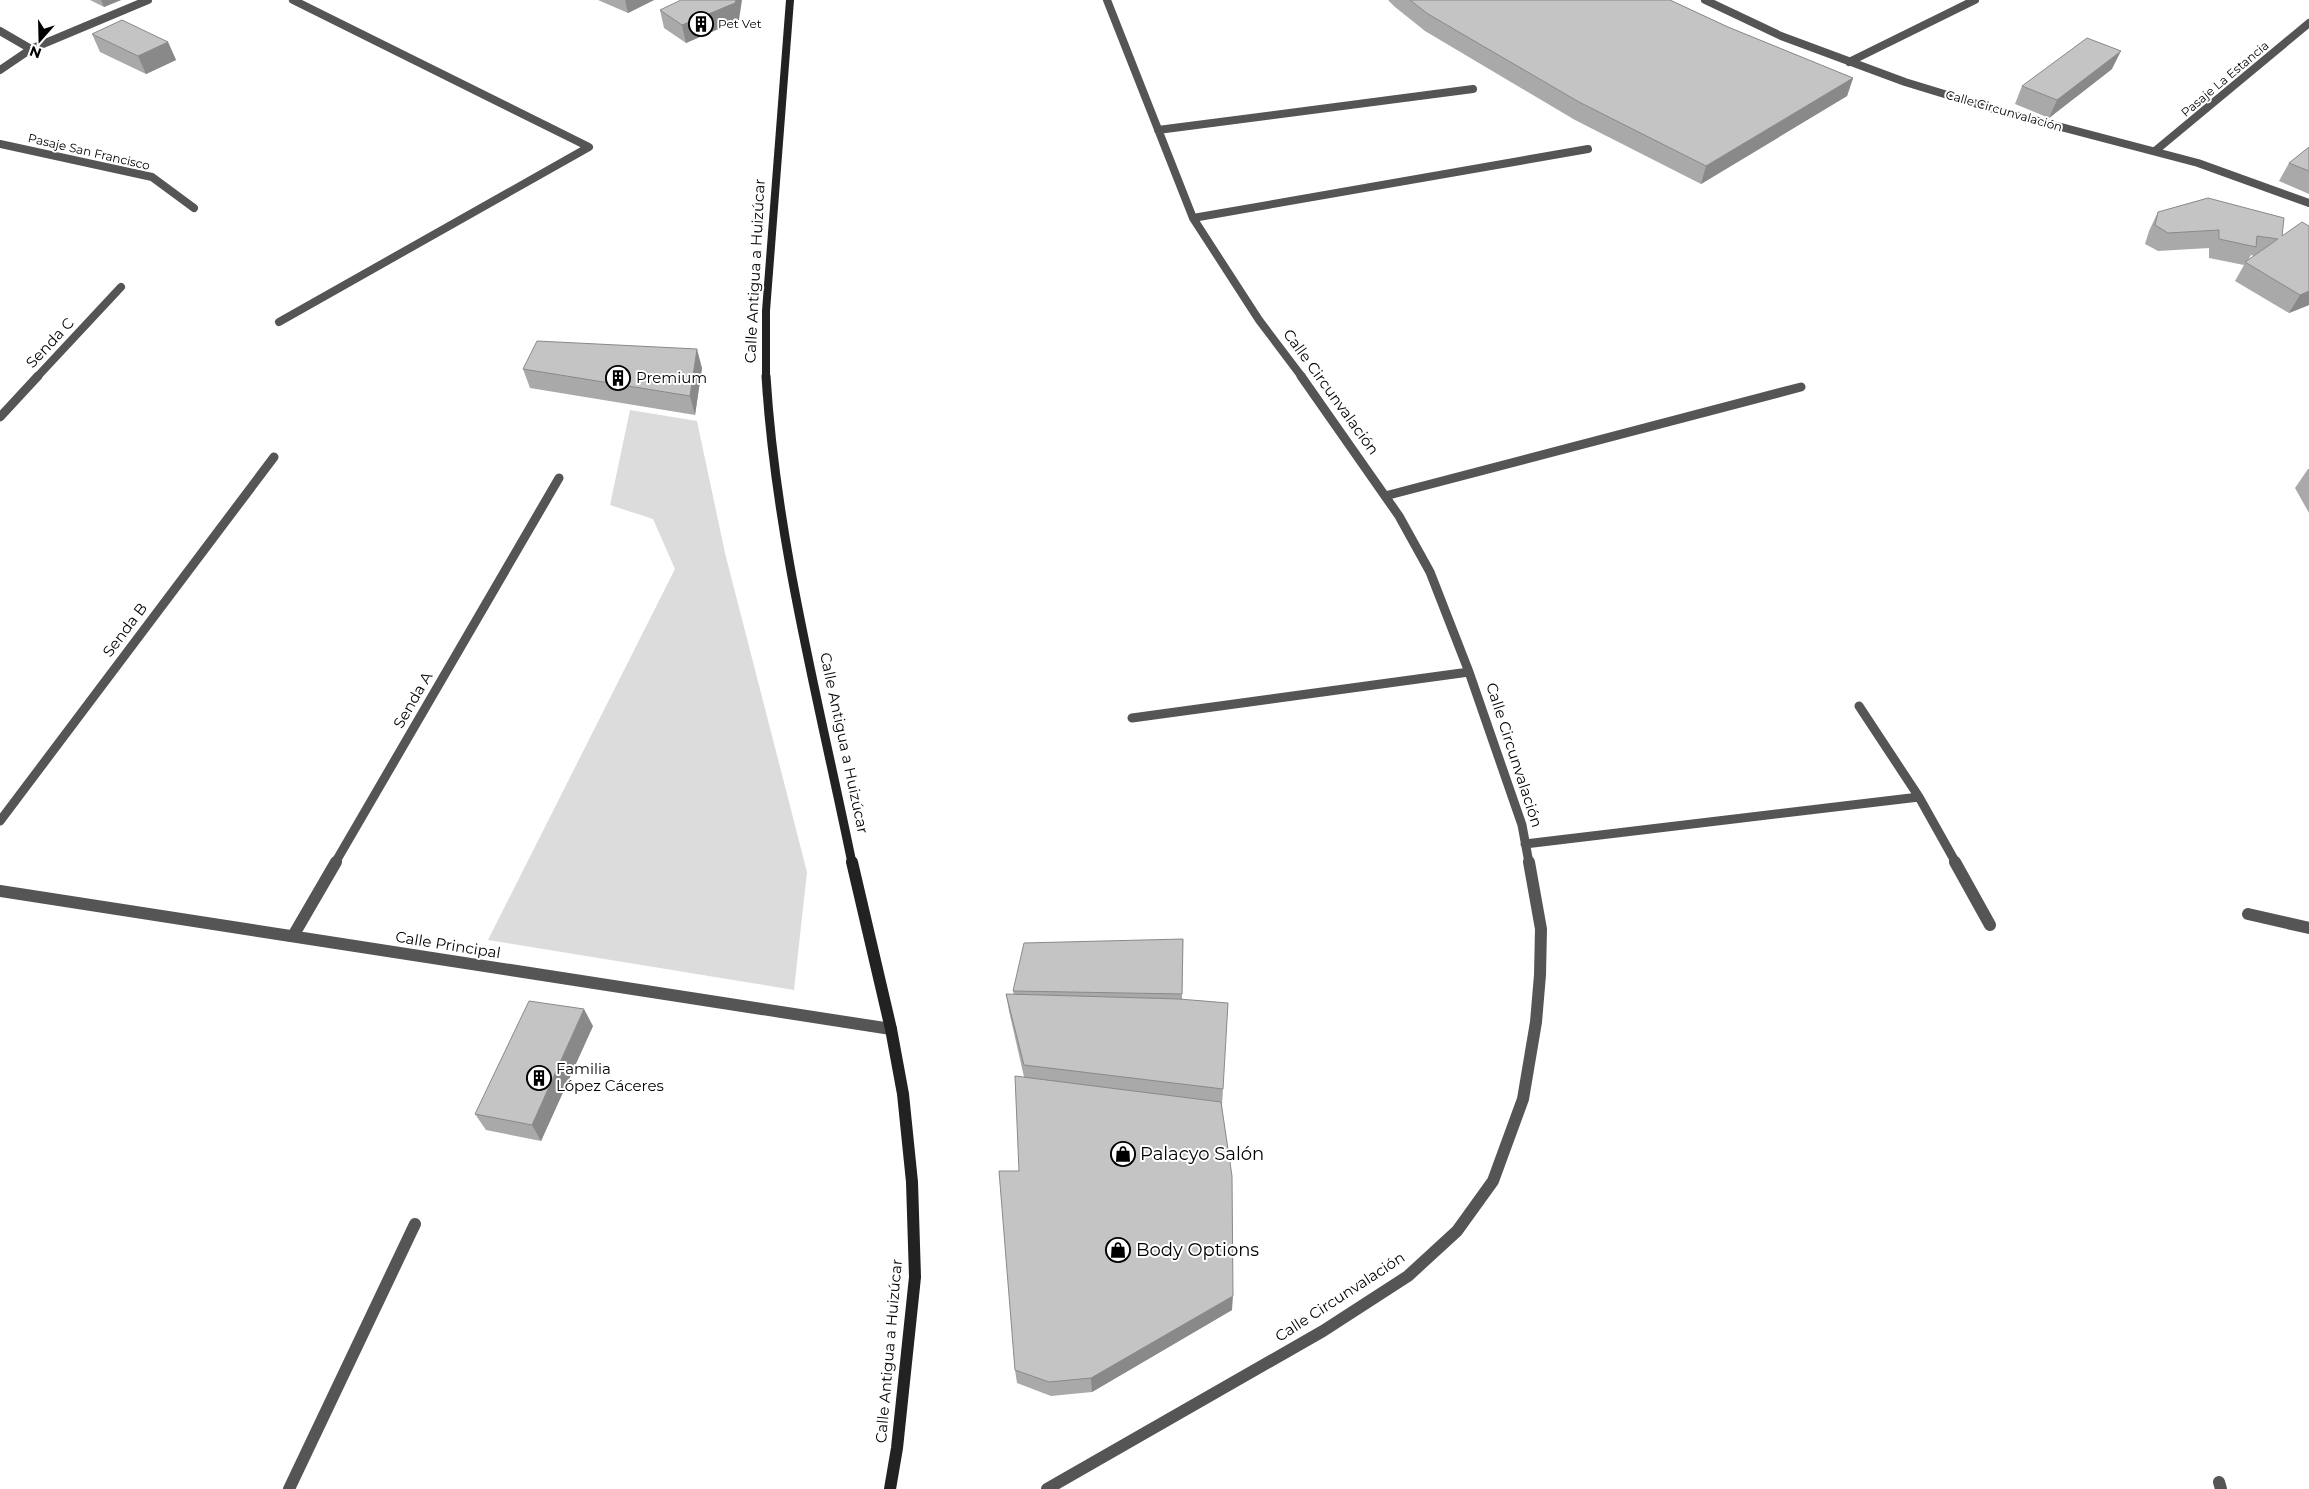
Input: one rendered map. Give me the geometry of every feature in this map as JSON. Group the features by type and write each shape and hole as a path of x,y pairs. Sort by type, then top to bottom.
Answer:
{"main road":[{"name":"Calle Antigua a Huizúcar","path":"790,0 766,311 766,376 770,439 786,547 863,913 892,1029 903,1094 912,1182 915,1277 902,1409 890,1489"}],"street":[{"path":"0,70 31,48 148,0"},
{"path":"279,322 589,147 293,0"},
{"name":"Calle Circunvalación","path":"1047,1489 1323,1331 1408,1276 1457,1232 1493,1181 1523,1099 1536,1022 1541,929 1522,825 1469,672 1430,572 1399,516 1299,373 1259,320 1192,218 1107,0"},
{"name":"Calle Circunvalación","path":"1705,0 1781,36 1849,62 2000,111 2155,151 2237,176 2309,203"},
{"path":"1849,62 1975,0"},
{"name":"Pasaje La Estancia","path":"2155,151 2309,24"},
{"path":"0,31 31,48"},
{"path":"1158,130 1473,89"},
{"name":"Pasaje San Francisco","path":"0,144 152,177 194,208"},
{"path":"1192,218 1588,149"},
{"name":"Senda C","path":"0,417 121,287"},
{"path":"1385,496 1801,386"},
{"name":"Senda B","path":"0,821 274,457"},
{"name":"Senda A","path":"293,936 560,478"},
{"path":"1132,718 1469,672"},
{"path":"1859,706 1918,797 1990,925"},
{"path":"1525,844 1918,797"},
{"name":"Calle Principal","path":"0,892 892,1029"},
{"path":"2248,914 2309,928"},
{"path":"290,1489 416,1224"}],"shaded area":[{"path":"630,410 697,421 725,553 807,872 794,990 488,940 675,569 653,519 610,505"}],"building":[{"path":"681,0 736,0 735,3 682,25 660,10"},
{"path":"1410,0 1670,0 1728,27 1853,78 1706,166 1579,102 1428,14"},
{"path":"122,20 168,42 138,56 92,34"},
{"path":"2087,38 2121,51 2057,100 2022,86"},
{"path":"2309,147 2309,171 2289,163"},
{"path":"2208,198 2284,218 2282,236 2302,222 2309,226 2309,291 2300,295 2245,262 2278,239 2257,236 2256,247 2219,239 2219,230 2168,233 2155,225 2158,212"},
{"path":"537,341 697,349 690,396 523,369"},
{"path":"1183,939 1182,994 1013,991 1024,943"},
{"path":"1006,994 1179,999 1228,1003 1223,1089 1024,1065"},
{"name":"Familia López Cáceres","path":"529,1001 584,1009 532,1125 475,1114"},
{"name":"Body Options","path":"1015,1076 1221,1102 1232,1176 1233,1296 1091,1378 1049,1382 1015,1370 999,1171 1019,1171"}],"place":[{"name":"Pet Vet","path":"701,24"},
{"name":"Premium","path":"618,378"},
{"name":"Familia López Cáceres","path":"539,1078"},
{"name":"Palacyo Salón","path":"1123,1154"},
{"name":"Body Options","path":"1118,1250"}]}
